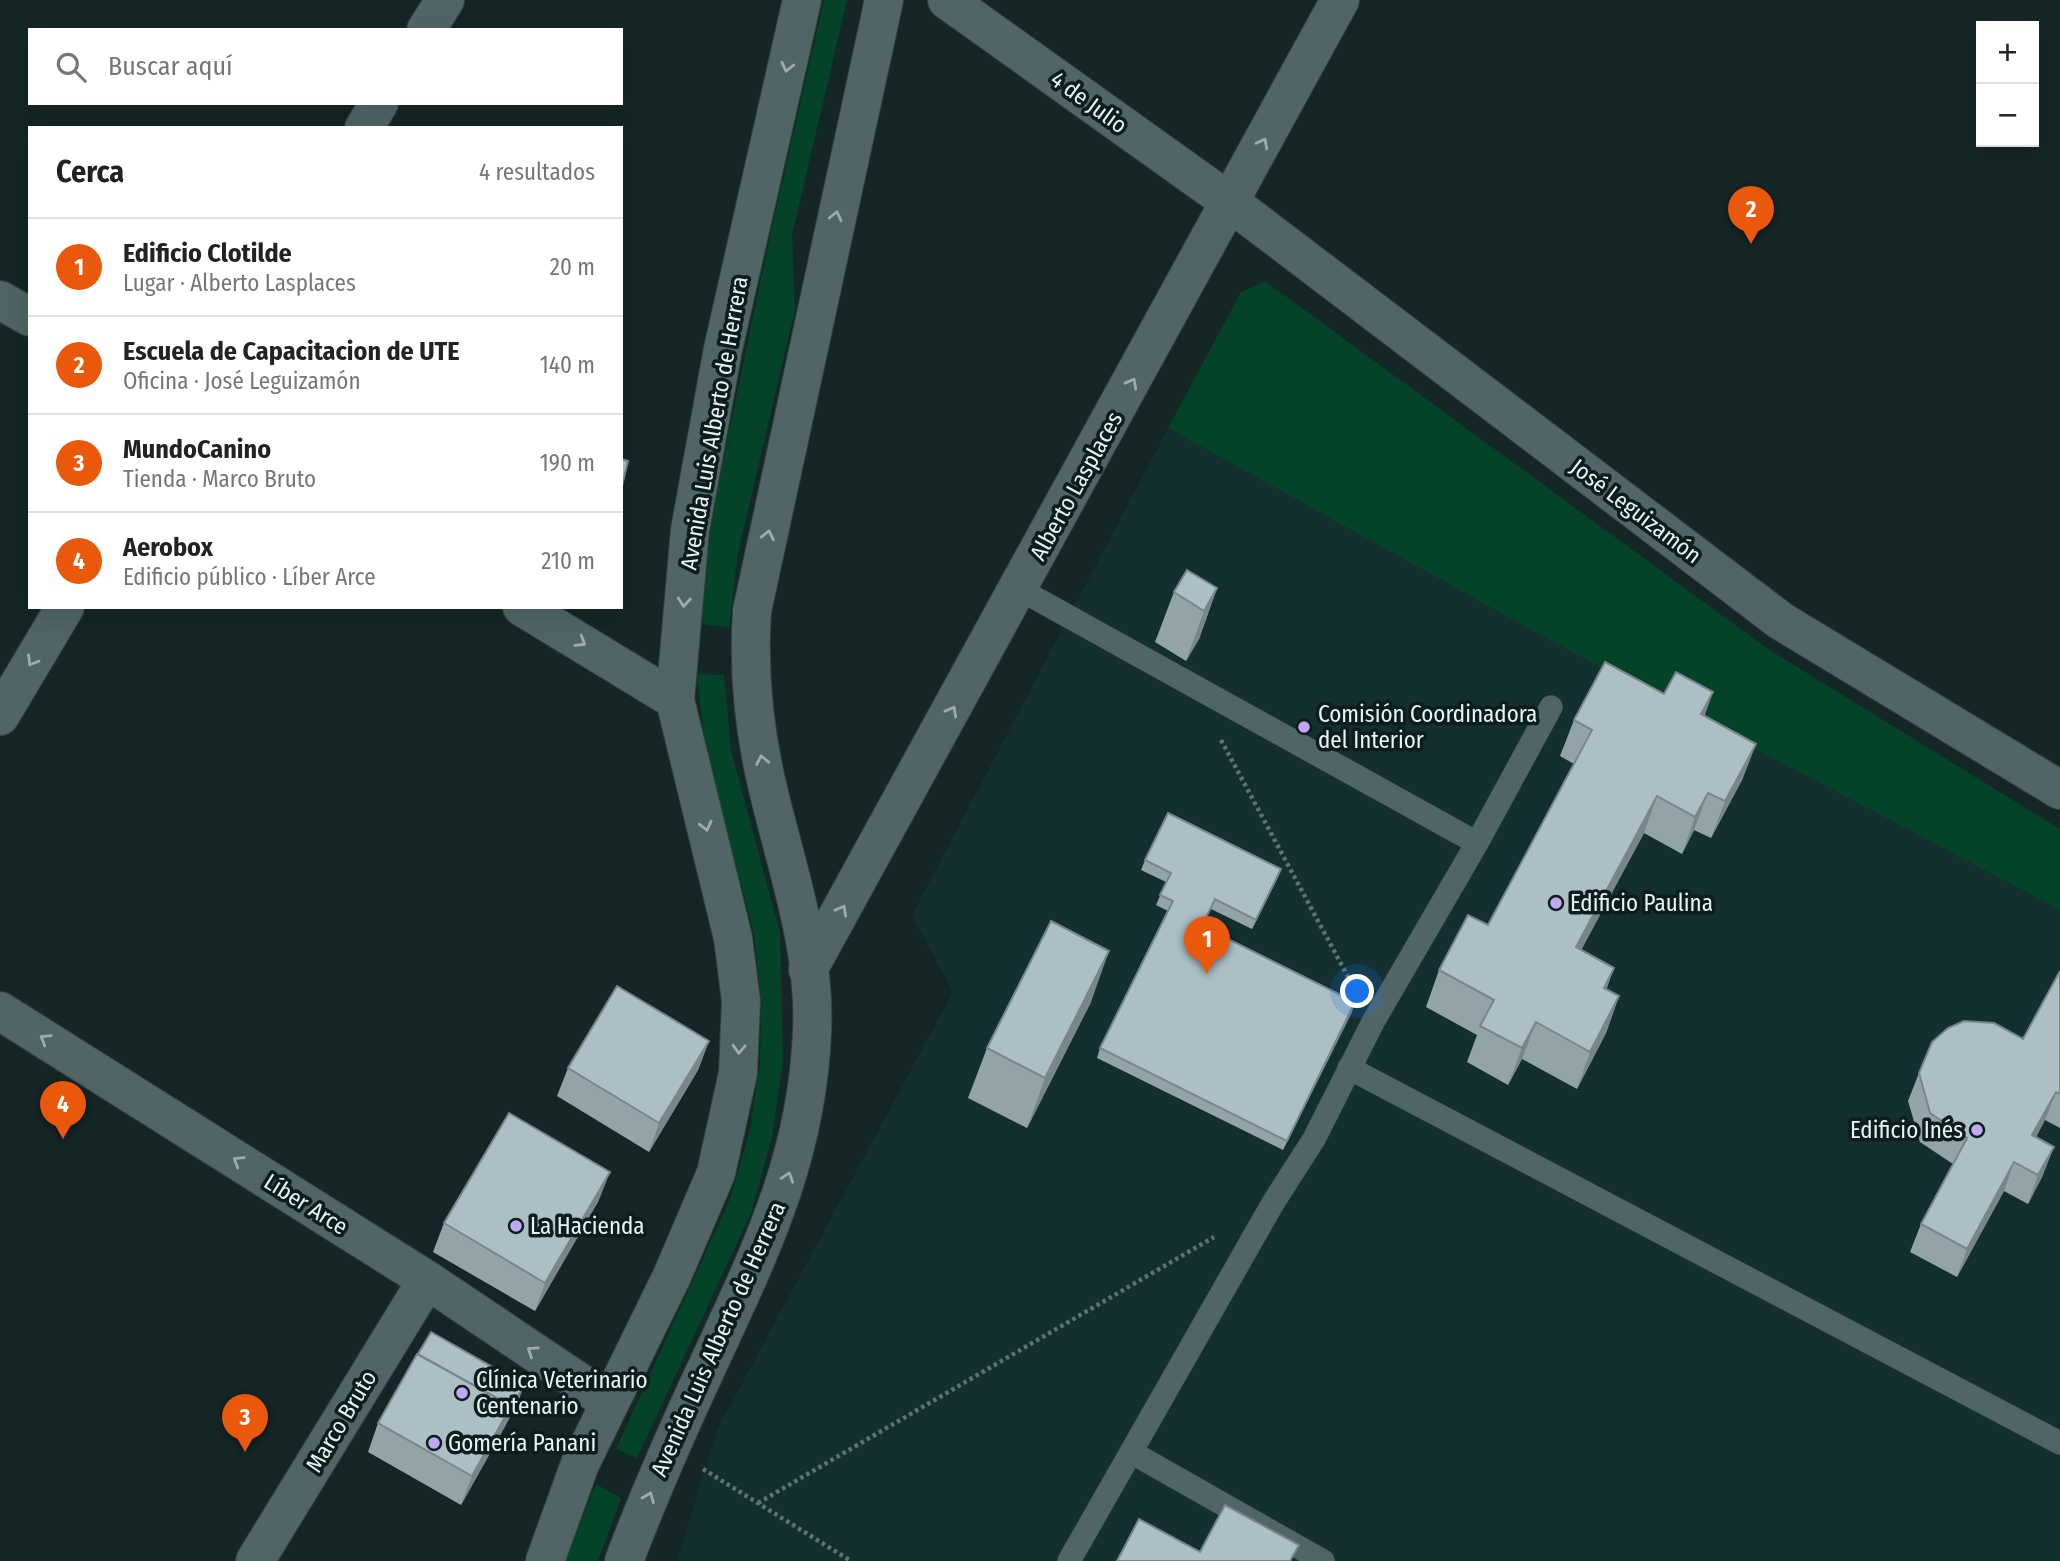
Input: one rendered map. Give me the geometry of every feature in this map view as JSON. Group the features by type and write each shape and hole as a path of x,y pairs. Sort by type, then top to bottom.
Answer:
{"street":[{"path":"427,28 445,0"},
{"name":"Avenida Luis Alberto de Herrera","path":"545,1561 580,1464 672,1276 716,1173 738,1073 741,1001 733,938 675,700 690,530 723,349 802,0"},
{"name":"Avenida Luis Alberto de Herrera","path":"624,1561 669,1447 771,1228 795,1157 812,1032 808,970 800,916 757,731 751,674 751,622 821,282 884,0"},
{"name":"4 de Julio","path":"947,0 1231,203"},
{"name":"Alberto Lasplaces","path":"808,970 1020,589 1340,0"},
{"path":"365,126 378,105"},
{"name":"José Leguizamón","path":"1231,203 1781,621 2060,790"},
{"path":"0,300 28,316"},
{"path":"0,716 64,609"},
{"path":"525,609 675,700"},
{"name":"Líber Arce","path":"0,1011 427,1280 609,1402"},
{"name":"Marco Bruto","path":"255,1561 427,1280"}],"lane":[{"path":"1020,589 1477,843"},
{"path":"1069,1561 1273,1203 1314,1139 1373,1022 1477,843 1551,707"},
{"path":"1349,1069 2060,1443"},
{"path":"1131,1452 1323,1561"}],"path":[{"path":"1191,684 1373,1022"},
{"path":"758,1503 1273,1203"},
{"path":"669,1447 851,1561"}],"shaded area":[{"path":"1168,428 1542,636 2060,910 2060,1561 677,1561 717,1430 953,992 912,915"}],"green space":[{"path":"824,0 847,0 792,235 795,309 738,553 729,628 698,623 705,547 771,231"},
{"path":"1265,281 1768,649 2060,829 2060,910 1542,636 1168,428 1241,292"},
{"path":"697,674 724,675 731,750 780,933 783,1061 772,1137 751,1213 637,1458 616,1449 730,1199 750,1131 760,1063 761,1000 754,934 705,748"},
{"path":"596,1484 621,1498 598,1561 565,1561"}],"building":[{"path":"623,460 628,461 623,482"},
{"path":"1187,570 1217,588 1204,611 1174,592"},
{"name":"Edificio Paulina","path":"1605,662 1664,694 1676,672 1713,692 1701,714 1756,744 1725,801 1708,793 1695,817 1657,796 1576,947 1614,968 1604,988 1619,996 1590,1052 1536,1022 1522,1048 1480,1026 1494,1000 1439,970 1468,915 1488,925 1592,730 1574,720"},
{"path":"1168,813 1281,869 1256,920 1215,899 1202,926 1355,1002 1287,1141 1100,1048 1173,901 1160,895 1171,873 1145,860"},
{"path":"1051,921 1109,951 1045,1078 987,1048"},
{"name":"Edificio Inés","path":"2060,971 2060,1094 2056,1092 2032,1135 2054,1147 2038,1175 2014,1162 1967,1249 1921,1224 1967,1138 1930,1113 1919,1073 1932,1042 1948,1028 1964,1021 1994,1023 2023,1039"},
{"path":"617,986 709,1041 659,1123 568,1068"},
{"name":"La Hacienda","path":"509,1113 610,1172 545,1283 444,1223"},
{"path":"431,1332 524,1385 508,1415 511,1406 418,1354"},
{"path":"417,1354 511,1406 472,1476 378,1423"},
{"path":"1225,1505 1299,1545 1290,1561 1117,1561 1139,1519 1200,1552"}],"place":[{"name":"Escuela de Capacitacion de UTE","path":"1751,244"},
{"name":"Comisión Coordinadora del Interior","path":"1304,727"},
{"name":"Edificio Paulina","path":"1556,903"},
{"name":"Edificio Clotilde","path":"1207,974"},
{"name":"Edificio Inés","path":"1977,1130"},
{"name":"Aerobox","path":"63,1139"},
{"name":"La Hacienda","path":"516,1226"},
{"name":"Clínica Veterinario Centenario","path":"462,1393"},
{"name":"Gomería Panani","path":"434,1443"},
{"name":"MundoCanino","path":"245,1452"}]}
